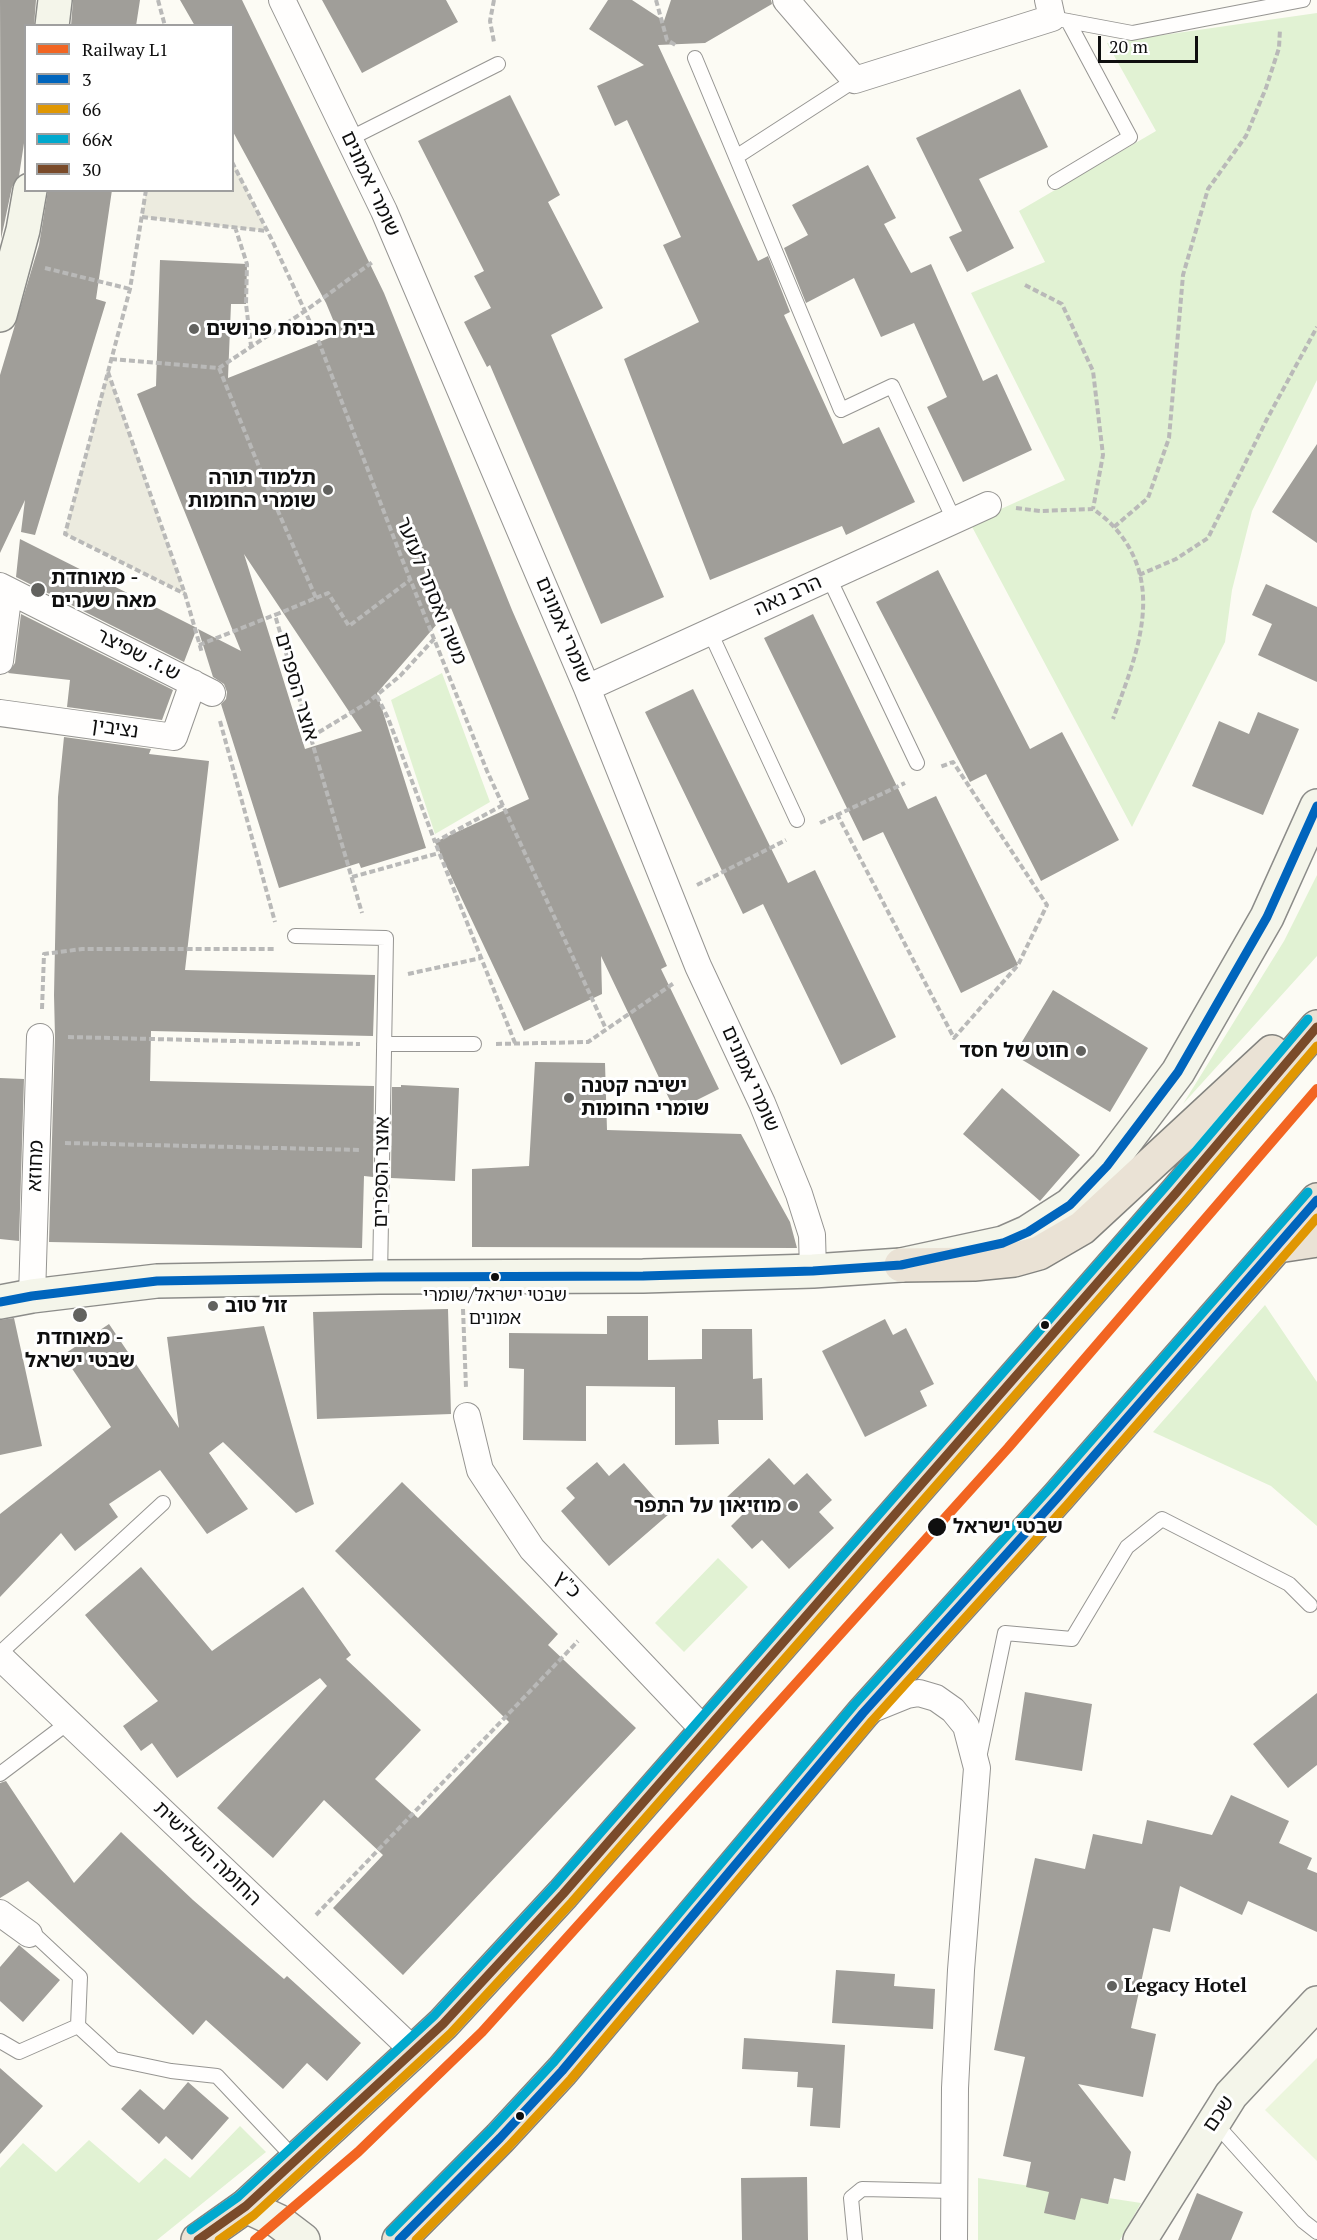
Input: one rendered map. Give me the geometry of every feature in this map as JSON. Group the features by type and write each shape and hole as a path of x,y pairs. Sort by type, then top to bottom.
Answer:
{"highway":[{"path":"900,1265 1014,1260 1039,1253 1082,1228 1317,1010"},
{"path":"198,2240 246,2206 414,2051 563,1894 1176,1193 1317,1027"},
{"path":"399,2240 430,2227 863,1713 1058,1497 1317,1200"},
{"path":"1278,1245 1317,1240"}],"street":[{"path":"52,24 55,0"},
{"name":"שומרי אמונים","path":"282,0 384,211 587,688 698,966 762,1103 799,1194 812,1235 813,1271"},
{"path":"786,0 855,81 1056,13"},
{"path":"0,315 30,192"},
{"name":"הרב נאה","path":"587,688 988,505"},
{"path":"0,661 5,588"},
{"name":"ש.ז. שפיצר","path":"5,588 202,688"},
{"name":"נציבין","path":"0,713 174,737 202,688"},
{"path":"0,1302 157,1281 643,1276 813,1271 900,1265 1003,1243 1028,1232 1070,1205 1107,1166 1178,1072 1267,917 1317,806"},
{"name":"מחוזא","path":"32,1296 40,1037"},
{"name":"כ\"ץ","path":"467,1416 480,1470 532,1549 705,1731"},
{"name":"החומה השלישית","path":"0,1655 414,2051"},
{"path":"863,1713 907,1695 920,1693 936,1698 953,1710 966,1726 977,1768 961,1970 955,2088 954,2240"},
{"path":"0,1913 28,1934"},
{"name":"שכם","path":"1140,2240 1213,2121 1231,2096 1317,2003"},
{"path":"246,2206 278,2221 303,2240"}],"lane":[{"path":"1056,13 1132,33 1303,0"},
{"path":"1055,182 1130,137 1056,13"},
{"path":"695,58 841,410 892,386 954,520"},
{"path":"349,139 498,64"},
{"path":"736,157 855,81"},
{"path":"829,578 917,763"},
{"path":"710,632 797,820"},
{"path":"295,936 370,938"},
{"name":"אוצר הספרים","path":"370,938 386,938 380,1277"},
{"path":"384,1044 474,1044"},
{"path":"0,1655 163,1503"},
{"path":"977,1768 1005,1633 1072,1639 1127,1547 1162,1519 1289,1584 1310,1605"},
{"path":"0,1774 69,1722"},
{"path":"28,1934 35,1935 80,1977 78,2026 114,2059 171,2071 217,2076 296,2160"},
{"path":"0,2041 19,2052 78,2026"},
{"path":"1213,2121 1303,2221 1317,2232"},
{"path":"855,2240 851,2198 862,2189 953,2191"}],"path":[{"path":"158,0 164,24"},
{"path":"494,0 490,21 498,64"},
{"path":"656,0 667,40 695,58"},
{"path":"1114,527 1148,498 1169,438 1183,274 1208,189 1246,136 1266,88 1279,48 1282,4"},
{"name":"משה ואסתר לעזער","path":"234,166 317,337 410,580 487,771 606,1029"},
{"path":"146,192 130,289 65,534 185,594"},
{"path":"142,217 267,231"},
{"path":"235,227 247,264 246,304 251,346"},
{"path":"111,359 219,368 305,311 377,259"},
{"path":"15,260 130,289"},
{"path":"1025,285 1062,304 1093,371 1103,455 1093,508"},
{"path":"1139,575 1176,559 1208,538 1317,327"},
{"path":"219,368 316,598 328,593 349,627 410,580"},
{"path":"108,372 185,594 200,645 202,688 276,925"},
{"path":"988,505 1040,511 1093,508 1114,527 1134,556 1145,598 1142,626 1135,658 1113,719"},
{"name":"אוצר הספרים","path":"316,598 275,615 370,938"},
{"path":"200,645 304,603"},
{"path":"310,737 376,695 400,676 434,639"},
{"path":"376,695 388,718 514,1043"},
{"path":"837,814 954,1038 1018,965 1047,905 953,762 933,770"},
{"path":"812,827 913,779"},
{"path":"435,842 503,805"},
{"path":"671,898 793,837"},
{"path":"352,877 440,853"},
{"path":"277,949 82,949 44,954 40,1037 343,1045"},
{"path":"385,980 481,958"},
{"path":"474,1044 588,1042 698,966"},
{"path":"37,1142 382,1150"},
{"path":"462,1278 467,1416"},
{"path":"295,1937 599,1618"}],"green space":[{"path":"1317,13 1317,380 1252,511 1232,590 1225,642 1132,827 970,523 1065,480 971,293 1045,262 1019,211 1156,131 1107,43"},
{"path":"442,673 490,802 435,834 391,700"},
{"path":"1317,875 1317,956 1183,1104 1284,941"},
{"path":"1265,1305 1317,1382 1317,1526 1271,1486 1153,1432"},
{"path":"718,1558 748,1587 684,1652 655,1623"},
{"path":"1317,2058 1317,2161 1265,2110"},
{"path":"240,2126 266,2152 157,2240 0,2240 0,2168 23,2143 56,2172 89,2140 139,2183 165,2158 190,2178"},
{"path":"978,2178 1141,2203 1120,2240 978,2240"}],"shaded area":[{"path":"234,164 267,231 142,217 146,192 234,192"},
{"path":"108,372 185,594 65,534"}],"building":[{"path":"0,0 36,0 34,24 24,24 24,143 19,176 12,187 1,239"},
{"path":"73,0 140,0 136,24 71,24"},
{"path":"180,0 242,0 384,293 512,610 667,966 661,969 719,1089 675,1111 601,956 602,994 524,1031 435,842 529,799 451,608 377,693 426,848 361,868 359,863 279,888 221,704 226,699 227,692 224,684 213,677 198,629 241,651 137,394 156,386 160,260 247,264 246,304 231,304 228,378 339,334 326,303 234,134 234,24 194,24","holes":["244,554 362,731 305,749"]},
{"path":"322,0 446,0 458,22 362,73"},
{"path":"608,0 632,0 664,21 671,0 771,0 772,4 705,43 658,45 758,261 768,256 790,312 784,315 843,444 879,427 915,502 846,535 842,526 710,580 624,359 699,322 663,245 681,237 627,120 615,126 597,86 644,65 589,29"},
{"path":"1020,89 1048,147 979,179 1014,248 967,272 949,237 962,231 916,138"},
{"path":"510,95 560,195 548,202 603,308 551,335 664,597 601,624 490,365 487,367 464,322 491,308 474,276 484,271 418,141"},
{"path":"868,165 896,218 884,224 911,273 931,264 983,381 997,374 1032,450 963,482 927,407 947,397 914,323 881,337 854,278 806,303 784,248 808,235 792,205"},
{"path":"48,192 112,192 96,299 106,302 35,535 21,532 25,500 0,553 0,375 39,245"},
{"path":"1317,444 1317,543 1272,512"},
{"path":"20,539 197,628 184,662 16,577"},
{"path":"938,570 1030,749 1062,732 1119,840 1041,881 986,774 970,782 876,602"},
{"path":"1266,584 1317,607 1317,682 1258,655 1272,624 1252,615"},
{"path":"21,614 173,690 162,720 67,707 70,680 8,673 15,663"},
{"path":"813,614 908,809 936,796 1018,965 961,993 883,832 863,841 764,638"},
{"path":"693,689 788,883 815,870 896,1037 841,1065 763,904 743,914 645,712"},
{"path":"1258,712 1299,729 1263,815 1192,786 1219,721 1249,734"},
{"path":"64,737 151,749 149,754 209,761 185,970 375,975 373,1036 151,1031 150,1081 374,1086 373,1177 364,1176 362,1248 49,1242 55,1037 58,797"},
{"name":"חוט של חסד","path":"1053,990 1148,1048 1110,1112 1014,1055"},
{"path":"535,1062 605,1063 607,1130 741,1134 790,1222 797,1248 472,1247 472,1169 529,1166"},
{"path":"0,1078 24,1079 19,1241 0,1239"},
{"path":"401,1085 459,1088 455,1181 391,1178 392,1087 401,1087"},
{"path":"1002,1088 1080,1155 1040,1201 963,1134"},
{"path":"448,1309 451,1414 317,1419 313,1312"},
{"path":"607,1316 648,1316 648,1360 702,1359 702,1329 752,1329 753,1379 762,1378 763,1420 718,1420 719,1444 675,1445 675,1387 586,1386 586,1441 523,1440 524,1369 509,1368 509,1333 607,1334"},
{"path":"14,1318 42,1446 0,1455 0,1320"},
{"path":"885,1319 893,1335 906,1328 934,1384 920,1391 927,1406 865,1437 822,1351"},
{"path":"109,1324 179,1428 167,1337 264,1326 314,1504 296,1513 223,1442 209,1453 248,1509 207,1534 160,1470 109,1504 118,1517 75,1551 61,1533 0,1597 0,1514 111,1427 63,1355"},
{"path":"769,1458 794,1485 807,1473 832,1500 819,1512 834,1528 789,1569 762,1540 752,1549 731,1526 743,1514 727,1497"},
{"path":"597,1462 609,1476 624,1463 669,1514 609,1566 561,1511 575,1498 566,1488"},
{"path":"402,1482 558,1634 548,1645 636,1728 403,1975 333,1908 383,1855 324,1800 273,1858 217,1808 327,1686 320,1678 177,1778 152,1743 141,1751 123,1726 158,1701 85,1615 141,1567 212,1651 303,1587 351,1655 346,1659 421,1730 375,1779 418,1818 509,1722 335,1551"},
{"path":"1025,1692 1092,1704 1082,1771 1015,1760"},
{"path":"1317,1693 1317,1765 1288,1788 1253,1744"},
{"path":"6,1781 74,1883 121,1832 193,1900 284,1979 287,1976 361,2043 327,2081 307,2063 283,2089 206,2020 193,2035 28,1881 0,1898 0,1783"},
{"path":"1231,1795 1289,1821 1279,1843 1312,1858 1307,1869 1317,1873 1317,1932 1248,1901 1242,1915 1180,1886 1170,1932 1153,1928 1131,2028 1156,2034 1143,2097 1078,2084 1131,2152 1125,2181 1114,2178 1108,2204 1081,2198 1075,2220 1044,2213 1049,2192 1026,2187 1031,2162 1003,2156 1025,2057 994,2050 1035,1858 1085,1869 1093,1834 1142,1844 1147,1820 1212,1835"},
{"path":"19,1945 60,1980 23,2022 0,2001 0,1967"},
{"path":"836,1970 895,1974 894,1986 935,1989 933,2029 832,2023"},
{"path":"744,2038 845,2045 840,2128 810,2126 813,2088 797,2087 798,2072 742,2069"},
{"path":"0,2068 43,2106 0,2154"},
{"path":"188,2082 229,2118 192,2160 166,2136 159,2144 121,2109 140,2089 164,2110"},
{"path":"807,2177 808,2240 742,2240 741,2178"},
{"path":"1197,2193 1243,2212 1231,2240 1178,2240"}],"rail line":[{"name":"L1","path":"255,2240 358,2152 482,2032 1008,1448 1317,1089"}],"transit line":[{"name":"3","path":"0,1302 157,1281 643,1276 813,1271 901,1265 1003,1243 1028,1232 1070,1205 1107,1166 1178,1072 1267,917 1317,806"},
{"name":"66א","path":"191,2230 238,2197 434,2016 554,1886 1167,1185 1308,1019"},
{"name":"30","path":"198,2240 246,2206 443,2024 563,1894 1176,1193 1317,1027"},
{"name":"66","path":"219,2240 254,2215 451,2033 572,1902 1185,1201 1317,1046"},
{"name":"66א","path":"390,2232 491,2130 553,2063 854,1705 1049,1489 1308,1192"},
{"name":"3","path":"399,2240 500,2138 562,2071 863,1713 1058,1497 1317,1200"},
{"name":"66","path":"416,2240 509,2146 571,2079 872,1721 1067,1505 1317,1218"}],"place":[{"name":"בית הכנסת פרושים","path":"194,329"},
{"name":"תלמוד תורה שומרי החומות","path":"328,490"},
{"name":"מאוחדת - מאה שערים","path":"38,590"},
{"name":"חוט של חסד","path":"1081,1051"},
{"name":"ישיבה קטנה שומרי החומות","path":"569,1098"},
{"name":"שבטי ישראל/שומרי אמונים","path":"495,1277"},
{"name":"זול טוב","path":"213,1306"},
{"name":"מאוחדת - שבטי ישראל","path":"80,1315"},
{"name":"מוזיאון על התפר","path":"793,1506"},
{"name":"שבטי ישראל","path":"937,1527"},
{"name":"Legacy Hotel","path":"1112,1986"}]}
